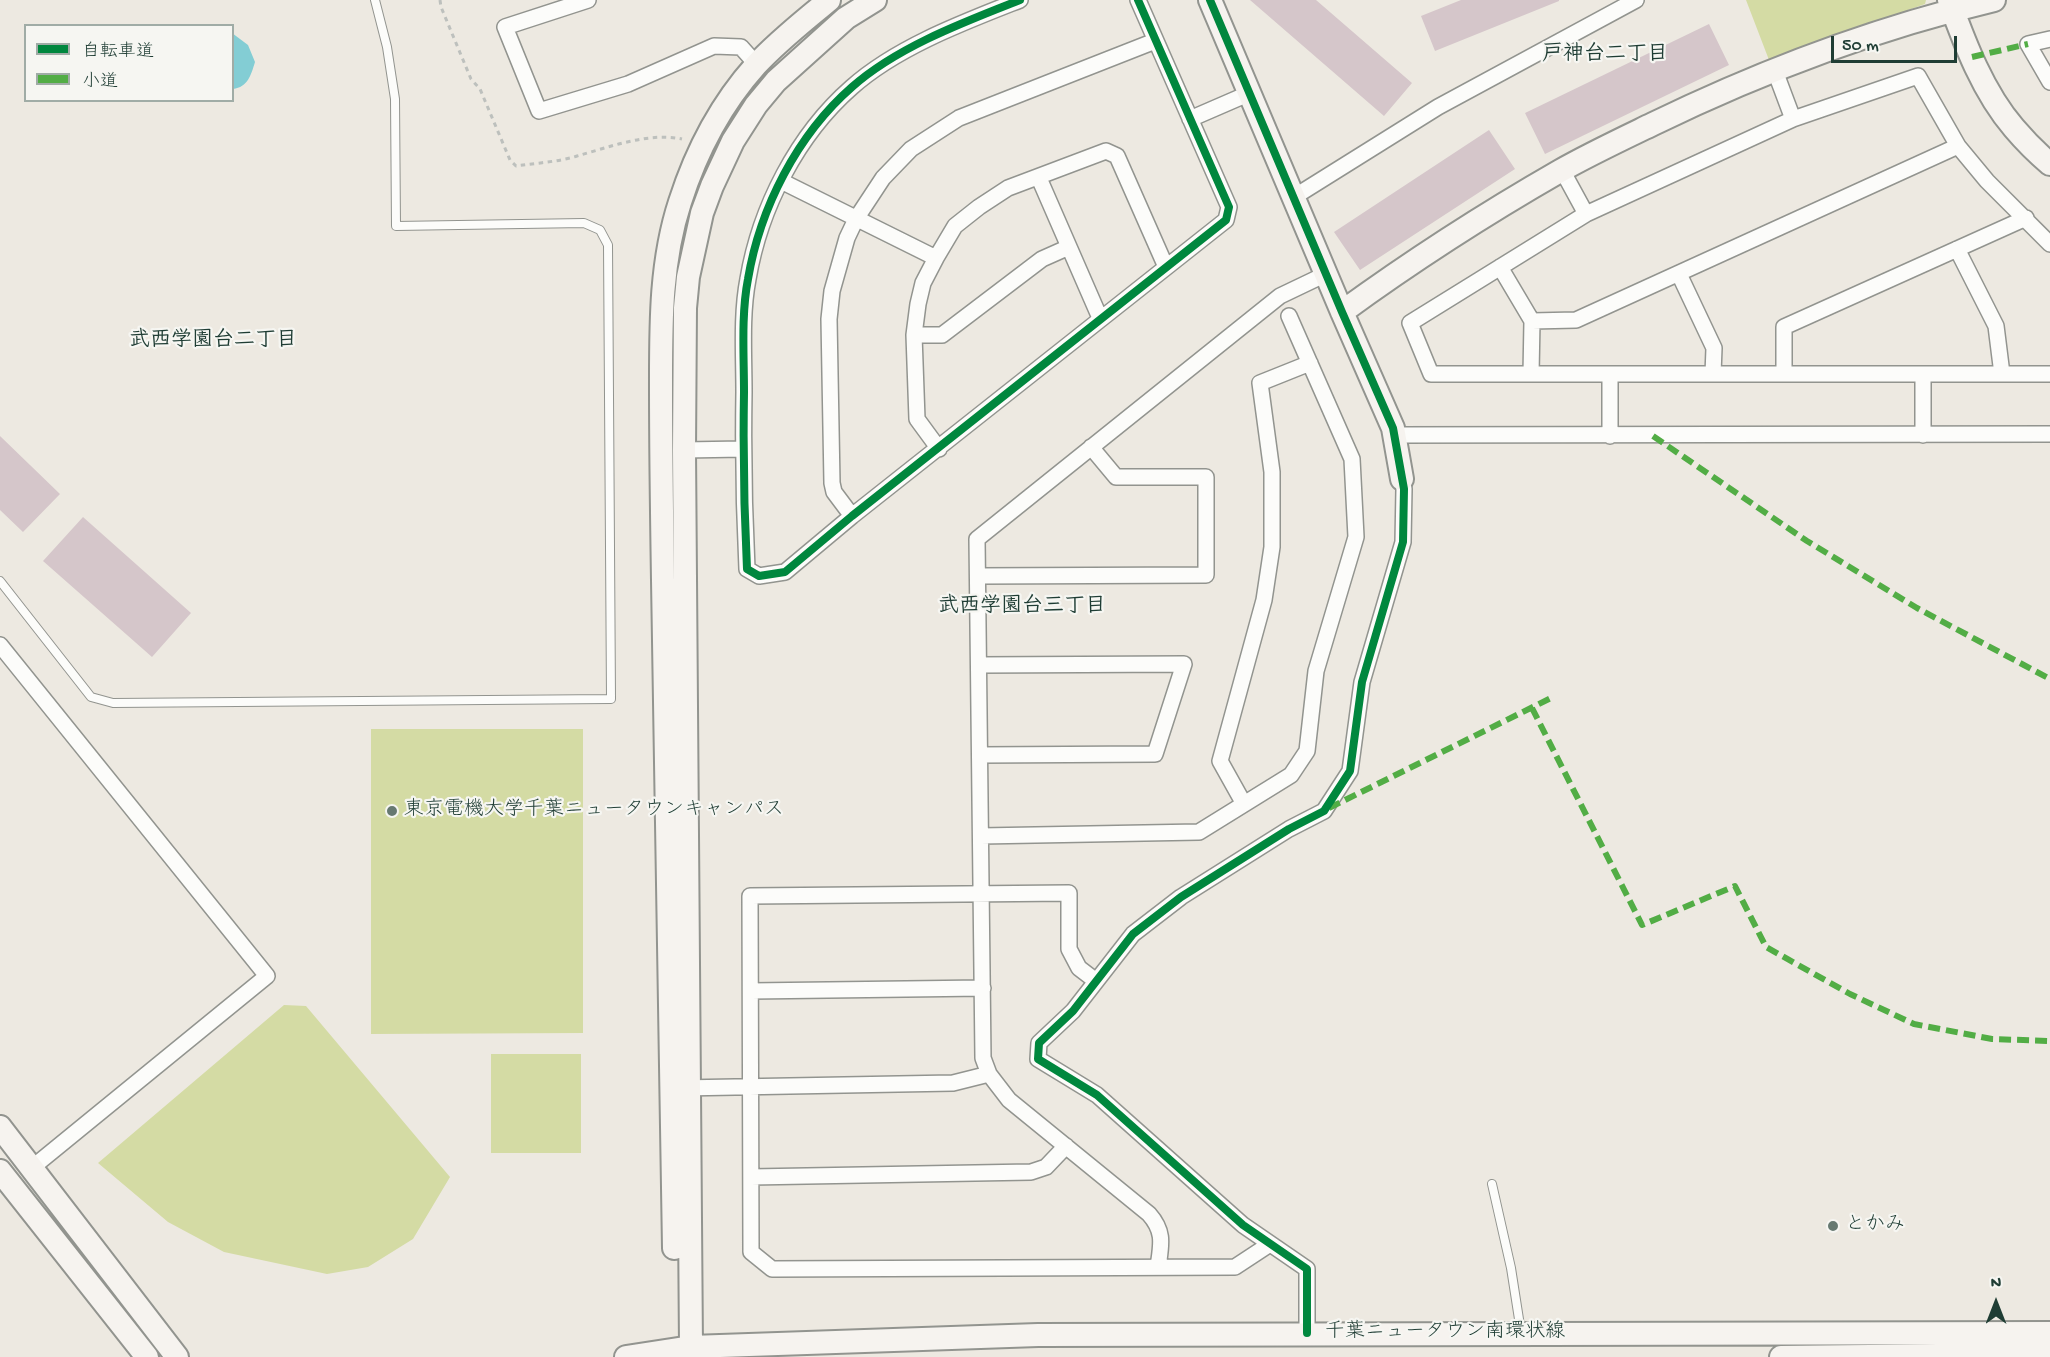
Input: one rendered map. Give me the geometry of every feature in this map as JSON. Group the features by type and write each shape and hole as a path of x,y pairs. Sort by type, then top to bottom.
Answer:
{"street":[{"path":"588,0 505,27 538,111 628,84 714,46 741,47 757,65"},
{"path":"680,1088 661,478 661,312 669,247 688,179 709,132 734,93 757,65 795,28 829,0"},
{"path":"683,1352 680,1088 685,308 688,277 702,213 712,186 733,141 756,105 776,81 846,18 875,0"},
{"path":"1010,2 928,39 892,59 852,87 824,115 799,150 768,207 747,280 743,449 747,569 759,576 785,572 852,516 1226,220 1229,207 1138,0"},
{"path":"1210,0 1395,435 1404,489 1403,542 1362,682 1350,771 1324,811 1289,829 1181,897 1133,934 1073,1011 1039,1043 1038,1059 1097,1095 1243,1225 1307,1269 1306,1334"},
{"path":"1294,197 1438,107 1636,0"},
{"path":"1342,312 1410,264 1562,170 1685,108 1775,70 1951,5 1994,0"},
{"path":"1951,5 1977,69 2002,112 2013,128 2050,164"},
{"path":"2050,39 2028,44 2050,82"},
{"path":"852,516 834,492 832,483 829,320 832,291 847,238 856,219 883,178 911,149 959,118 1155,41"},
{"path":"1775,70 1793,119"},
{"path":"2050,244 1987,181 1958,146 1918,76 1793,119 1586,214 1410,323 1431,374 2050,374"},
{"path":"1190,119 1250,93"},
{"path":"1532,321 1576,320 1958,146"},
{"path":"939,448 917,419 914,335 923,283 955,226 1008,188 1106,151 1117,156 1166,267"},
{"path":"1562,170 1586,214"},
{"path":"1039,178 1101,318"},
{"path":"781,181 936,258"},
{"path":"1785,374 1785,327 2026,218"},
{"path":"914,335 942,335 1042,259 1070,247"},
{"path":"1957,249 1996,326 2002,374"},
{"path":"1500,267 1532,321 1531,374"},
{"path":"1158,1267 1161,1236 1158,1223 1009,1100 989,1074 983,1059 977,539 1280,296 1326,274"},
{"path":"1679,274 1714,348 1713,374"},
{"path":"981,836 1199,832 1291,775 1306,751 1316,672 1356,537 1352,459 1289,316"},
{"path":"1244,804 1220,760 1264,600 1272,547 1272,472 1260,383 1310,363"},
{"path":"1610,374 1610,436"},
{"path":"1923,374 1923,435"},
{"path":"1395,435 2050,434"},
{"path":"978,576 1206,575 1206,477 1116,477 1091,447"},
{"path":"684,450 743,449"},
{"path":"0,645 267,976 33,1167"},
{"path":"979,665 1184,664 1155,754 980,756"},
{"path":"1096,981 1079,968 1069,949 1069,893 750,896 751,1252 772,1269 1235,1267 1270,1244"},
{"path":"750,991 982,988"},
{"path":"680,1088 953,1083 989,1074"},
{"path":"0,1127 177,1357"},
{"path":"751,1177 1031,1172 1046,1167 1066,1146"},
{"path":"3,1182 147,1357"},
{"name":"千葉ニュータウン南環状線","path":"626,1357 683,1352 1038,1335 2050,1333"},
{"path":"1781,1357 2050,1354"}],"lane":[{"path":"0,581 91,697 113,703 611,699 608,245 600,230 584,223 396,226 395,99 387,47 375,0"},
{"path":"1492,1184 1511,1268 1522,1333"}],"green space":[{"path":"1746,0 1926,0 1925,4 1769,60"},
{"path":"371,729 583,729 583,1033 371,1034"},
{"path":"284,1005 306,1006 450,1177 413,1239 368,1267 327,1274 224,1252 168,1222 98,1163"},
{"path":"491,1054 581,1054 581,1153 491,1153"}],"water":[{"path":"234,34 248,45 255,62 250,76 238,88 234,89"}],"building":[{"path":"1250,0 1316,0 1412,83 1384,116"},
{"path":"1461,0 1559,1 1435,51 1421,16"},
{"path":"1709,24 1729,65 1545,154 1525,113"},
{"path":"1489,130 1515,169 1360,270 1334,232"},
{"path":"0,436 60,494 23,532 0,510"},
{"path":"83,517 191,613 152,657 43,561"}],"marked path":[{"path":"1972,57 2028,44"},
{"path":"1653,436 1807,541 1917,608 2050,679"},
{"path":"1329,808 1551,698"},
{"path":"1532,708 1642,925 1735,886 1766,947 1850,994 1914,1024 1992,1039 2050,1041"}],"cycle path":[{"path":"1020,0 910,48 852,87 814,127 784,174 772,200 754,252 748,279 744,321 744,480 747,569 759,576 785,572 852,516 1226,220 1229,207 1138,0"},
{"path":"1210,0 1393,428 1404,489 1403,542 1362,682 1350,771 1324,811 1289,829 1181,897 1133,934 1073,1011 1039,1043 1038,1059 1097,1095 1243,1225 1307,1269 1307,1333"}],"place":[{"name":"東京電機大学千葉ニュータウンキャンパス","path":"392,811"},
{"name":"とかみ","path":"1833,1226"}],"district":[{"name":"戸神台二丁目","path":"1605,56"},
{"name":"武西学園台二丁目","path":"213,342"},
{"name":"武西学園台三丁目","path":"1022,608"}]}
